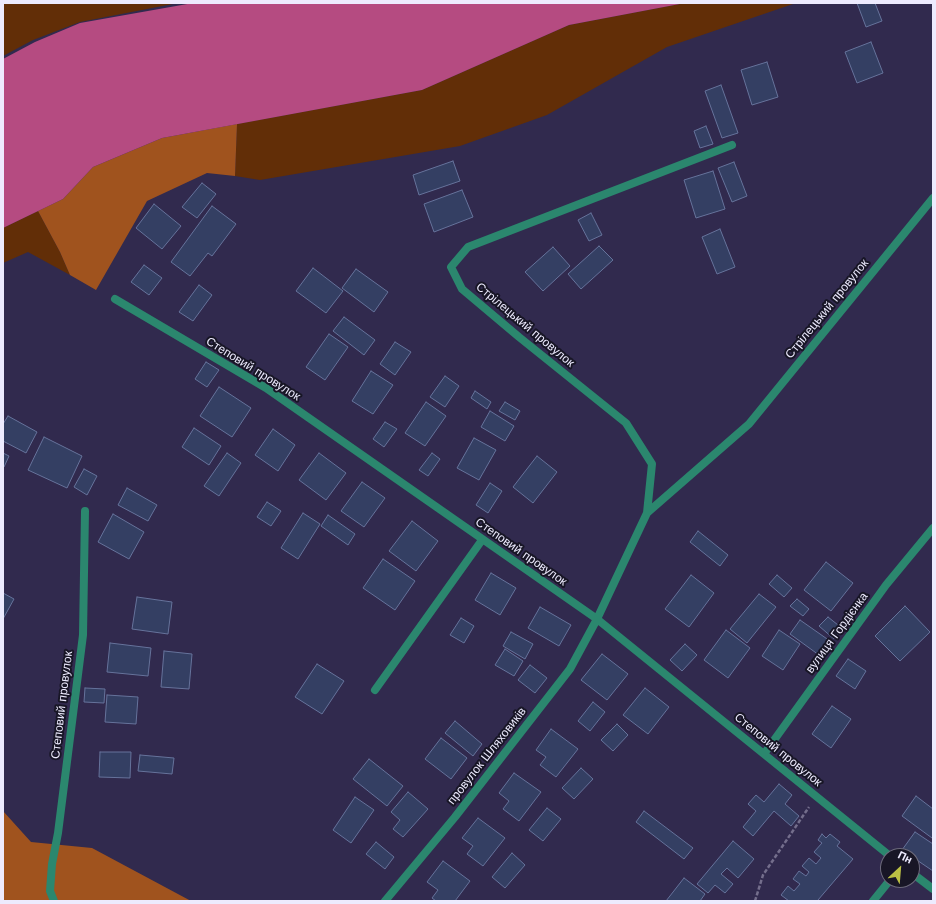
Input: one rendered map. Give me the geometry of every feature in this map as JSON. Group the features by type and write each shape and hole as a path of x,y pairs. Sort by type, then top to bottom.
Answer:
{"street":[{"name":"Стрілецький провулок","path":"598,619 647,513 652,464 626,423 462,289 451,267 468,247 732,145"},
{"name":"Стрілецький провулок","path":"647,513 748,424 933,198"},
{"name":"Степовий провулок","path":"115,299 266,388 482,540 598,619 880,848"},
{"name":"Степовий провулок","path":"54,901 50,891 52,864 58,833 83,635 86,511"},
{"name":"вулиця Гордієнка","path":"764,754 886,585 933,528"},
{"path":"375,690 482,540"},
{"name":"провулок Шляховиків","path":"385,901 455,817 570,669 598,619"},
{"path":"920,879 933,888"},
{"path":"873,901 884,888"}],"path":[{"path":"752,901 755,901 763,875 817,797"}],"shaded area":[{"path":"3,3 178,3 80,22 33,40 3,56"},
{"path":"193,3 685,3 569,25 422,90 162,138 93,167 63,199 3,228 3,59 35,42 80,23"},
{"path":"685,3 796,3 667,47 547,115 460,146 260,180 235,176 237,124 422,90 569,25"},
{"path":"237,124 235,176 207,173 147,201 96,290 70,275 60,252 38,211 63,199 93,167 162,138"},
{"path":"38,211 60,252 70,275 28,252 3,263 3,228"},
{"path":"3,811 31,842 92,848 191,901 3,901"}],"building":[{"path":"857,3 875,3 882,21 866,27"},
{"path":"871,42 883,73 857,83 845,52"},
{"path":"767,62 778,97 752,105 741,70"},
{"path":"721,85 738,133 722,138 705,91"},
{"path":"706,126 713,144 700,148 694,131"},
{"path":"453,161 460,181 419,195 413,175"},
{"path":"734,162 747,196 732,202 718,168"},
{"path":"713,171 725,209 696,218 684,180"},
{"path":"202,183 216,194 197,218 182,207"},
{"path":"462,190 473,217 434,232 424,204"},
{"path":"154,204 181,226 162,249 136,228"},
{"path":"212,206 236,224 212,256 208,253 190,276 171,262"},
{"path":"591,213 602,235 589,241 578,220"},
{"path":"720,229 735,267 717,274 702,237"},
{"path":"599,246 613,260 581,289 568,274"},
{"path":"553,247 570,266 543,291 525,272"},
{"path":"144,265 162,278 149,295 131,282"},
{"path":"313,268 343,291 326,313 296,291"},
{"path":"356,269 388,292 374,312 342,288"},
{"path":"199,285 212,295 193,321 179,312"},
{"path":"344,317 375,340 364,355 333,331"},
{"path":"329,334 348,347 325,380 306,367"},
{"path":"395,342 411,352 395,375 380,364"},
{"path":"206,362 219,370 207,387 195,379"},
{"path":"371,371 393,385 373,414 352,401"},
{"path":"445,376 459,386 445,407 430,397"},
{"path":"219,387 251,408 232,437 200,416"},
{"path":"475,391 491,402 487,409 471,398"},
{"path":"426,402 446,416 425,446 405,433"},
{"path":"505,402 520,411 515,420 499,411"},
{"path":"490,411 514,426 505,441 481,427"},
{"path":"8,416 37,432 26,453 3,441 3,424"},
{"path":"385,422 397,429 384,447 373,439"},
{"path":"194,428 221,446 209,465 182,447"},
{"path":"273,429 295,445 278,471 255,455"},
{"path":"44,437 82,456 67,488 28,470"},
{"path":"474,438 496,450 479,480 457,468"},
{"path":"3,453 9,456 4,467 3,467"},
{"path":"227,453 241,463 219,496 204,486"},
{"path":"319,453 346,473 326,500 299,480"},
{"path":"432,453 440,459 428,476 419,470"},
{"path":"537,456 557,472 533,503 513,487"},
{"path":"84,469 97,476 87,495 74,487"},
{"path":"362,482 385,498 364,527 341,511"},
{"path":"490,483 502,491 488,513 476,505"},
{"path":"127,488 157,505 148,521 118,505"},
{"path":"267,502 281,511 271,526 257,517"},
{"path":"303,513 320,524 298,559 281,548"},
{"path":"113,514 144,532 129,559 98,542"},
{"path":"328,515 355,534 348,545 321,526"},
{"path":"412,521 438,541 416,571 389,551"},
{"path":"698,531 728,555 720,566 690,542"},
{"path":"383,559 415,581 395,610 363,588"},
{"path":"826,562 853,583 831,611 804,590"},
{"path":"491,573 516,588 500,615 475,600"},
{"path":"691,575 714,593 689,627 665,609"},
{"path":"777,575 792,588 784,597 769,584"},
{"path":"3,593 14,599 3,619"},
{"path":"759,594 776,607 747,643 730,629"},
{"path":"137,597 172,602 168,634 132,629"},
{"path":"797,599 809,609 803,616 790,606"},
{"path":"905,606 930,632 900,661 875,636"},
{"path":"540,607 571,625 559,646 528,628"},
{"path":"828,617 843,629 834,639 819,626"},
{"path":"461,618 474,626 464,643 450,635"},
{"path":"800,620 830,641 819,655 790,634"},
{"path":"726,630 750,648 728,678 704,660"},
{"path":"779,630 800,644 783,670 762,656"},
{"path":"511,632 533,644 525,659 503,646"},
{"path":"110,643 151,648 148,676 107,672"},
{"path":"685,644 697,655 682,671 670,660"},
{"path":"505,649 523,661 514,676 495,665"},
{"path":"164,651 192,654 189,689 161,687"},
{"path":"602,654 628,674 607,700 581,680"},
{"path":"848,659 866,671 855,689 836,676"},
{"path":"317,664 344,681 322,714 295,697"},
{"path":"530,665 547,678 535,693 518,680"},
{"path":"85,688 105,689 104,703 84,702"},
{"path":"645,688 669,707 648,734 623,715"},
{"path":"107,695 138,697 136,724 105,722"},
{"path":"593,702 605,712 590,731 578,721"},
{"path":"832,706 851,719 831,748 812,734"},
{"path":"455,721 482,744 473,756 445,733"},
{"path":"617,724 628,735 613,751 601,740"},
{"path":"551,729 578,749 556,777 540,765 546,757 536,750"},
{"path":"441,738 467,758 451,779 425,759"},
{"path":"100,752 131,752 130,778 99,777"},
{"path":"140,755 174,758 172,774 138,771"},
{"path":"369,759 403,786 387,806 353,779"},
{"path":"581,768 593,779 574,799 562,788"},
{"path":"514,773 541,792 519,821 503,809 509,801 499,793"},
{"path":"779,784 792,795 785,804 799,816 791,826 774,811 753,836 743,827 756,811 748,804 756,795 764,802"},
{"path":"408,792 428,809 403,837 393,829 400,820 391,812"},
{"path":"916,796 933,809 932,838 902,816"},
{"path":"355,797 374,810 351,843 333,830"},
{"path":"547,808 561,819 543,841 529,830"},
{"path":"644,811 693,848 684,859 636,822"},
{"path":"478,818 505,838 483,866 467,854 473,846 462,838"},
{"path":"915,832 933,844 933,871 920,862 920,848 903,848"},
{"path":"822,834 826,838 830,834 840,842 837,846 853,859 818,900 819,901 789,901 781,895 788,886 794,891 800,884 793,879 799,871 806,876 809,872 802,866 809,858 816,864 821,858 814,852 822,843 818,840"},
{"path":"733,841 754,859 738,878 727,868 721,874 733,884 725,893 715,885 708,893 697,884"},
{"path":"376,842 394,857 385,869 366,854"},
{"path":"512,853 525,865 505,888 492,877"},
{"path":"443,861 470,881 455,901 436,901 432,898 438,890 427,882"},
{"path":"684,878 705,894 700,901 666,901"}]}
